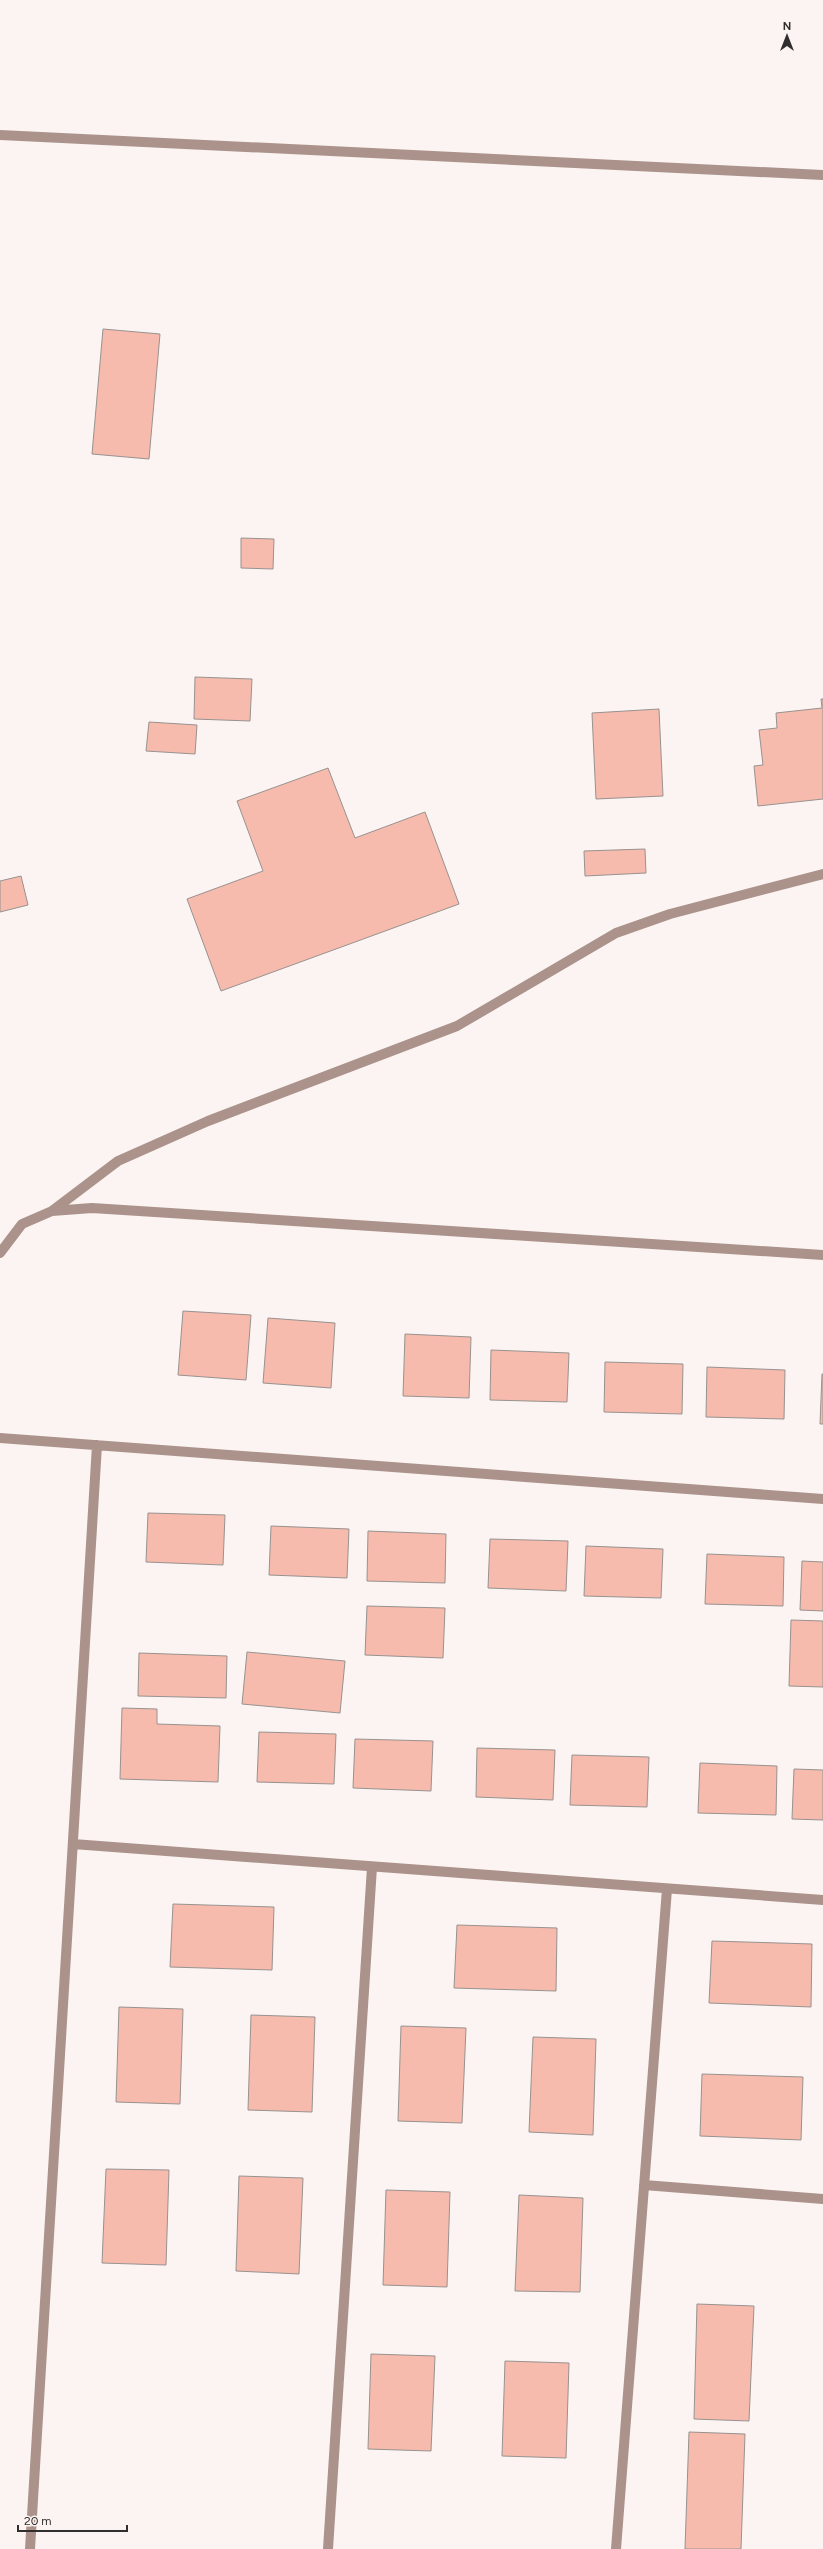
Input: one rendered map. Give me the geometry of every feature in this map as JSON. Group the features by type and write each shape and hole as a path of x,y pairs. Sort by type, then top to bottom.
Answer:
{"street":[{"path":"0,135 823,175"},
{"path":"0,1253 22,1224 52,1211 118,1161 208,1121 457,1026 616,933 670,914 823,874"},
{"path":"52,1211 92,1208 823,1255"},
{"path":"0,1438 823,1498"},
{"path":"30,2549 97,1445"},
{"path":"72,1844 823,1900"},
{"path":"328,2549 372,1867"},
{"path":"616,2549 667,1889"},
{"path":"644,2186 823,2199"}],"building":[{"path":"103,329 160,334 149,459 92,454"},
{"path":"241,538 274,539 273,569 241,568"},
{"path":"195,677 252,679 250,721 194,719"},
{"path":"821,699 823,699 823,799 758,806 754,766 763,765 759,730 777,728 776,713 822,708"},
{"path":"659,709 663,796 596,799 592,713"},
{"path":"149,722 197,725 195,754 146,751"},
{"path":"328,768 355,838 425,812 459,904 221,991 187,899 263,871 237,801"},
{"path":"645,849 646,873 585,876 584,851"},
{"path":"21,876 28,905 0,912 0,881"},
{"path":"183,1311 251,1315 246,1380 178,1375"},
{"path":"268,1318 335,1323 331,1388 263,1383"},
{"path":"405,1334 471,1337 469,1398 403,1396"},
{"path":"491,1350 569,1353 567,1402 490,1400"},
{"path":"605,1362 683,1364 682,1414 604,1412"},
{"path":"707,1367 785,1370 784,1419 706,1417"},
{"path":"822,1374 823,1424 820,1424"},
{"path":"148,1513 225,1515 223,1565 146,1562"},
{"path":"271,1526 349,1529 347,1578 269,1575"},
{"path":"368,1531 446,1534 445,1583 367,1581"},
{"path":"490,1539 568,1541 566,1591 488,1588"},
{"path":"586,1546 663,1549 661,1598 584,1596"},
{"path":"707,1554 784,1557 783,1606 705,1604"},
{"path":"802,1561 823,1562 823,1611 800,1610"},
{"path":"367,1606 445,1608 443,1658 365,1655"},
{"path":"791,1620 823,1621 823,1687 789,1686"},
{"path":"247,1652 345,1661 340,1713 242,1704"},
{"path":"139,1653 227,1656 226,1698 138,1696"},
{"path":"122,1708 157,1709 157,1724 220,1726 218,1782 120,1779"},
{"path":"259,1732 336,1734 334,1784 257,1782"},
{"path":"355,1739 433,1741 431,1791 353,1788"},
{"path":"477,1748 555,1750 553,1800 476,1797"},
{"path":"572,1755 649,1757 647,1807 570,1805"},
{"path":"700,1763 777,1766 776,1815 698,1813"},
{"path":"794,1769 823,1770 823,1820 792,1819"},
{"path":"173,1904 274,1907 272,1970 170,1967"},
{"path":"457,1925 557,1928 556,1991 454,1988"},
{"path":"712,1941 812,1944 811,2007 709,2003"},
{"path":"119,2007 183,2009 180,2104 116,2102"},
{"path":"251,2015 315,2017 312,2112 248,2110"},
{"path":"401,2026 466,2028 462,2123 398,2121"},
{"path":"533,2037 596,2039 593,2135 529,2132"},
{"path":"702,2074 803,2077 801,2140 700,2136"},
{"path":"106,2169 169,2170 166,2265 102,2263"},
{"path":"239,2176 303,2178 299,2274 236,2271"},
{"path":"386,2190 450,2192 447,2287 383,2285"},
{"path":"519,2195 583,2198 580,2292 515,2291"},
{"path":"697,2304 754,2306 749,2421 694,2419"},
{"path":"371,2354 435,2356 431,2451 368,2449"},
{"path":"505,2361 569,2363 566,2458 502,2456"},
{"path":"689,2432 745,2434 741,2549 685,2549"}]}
